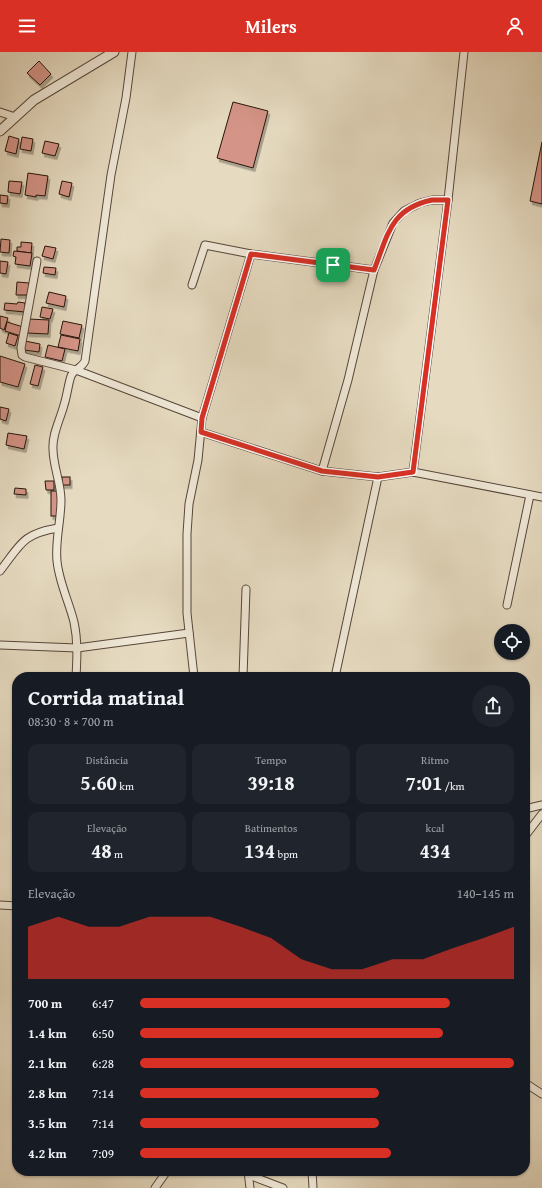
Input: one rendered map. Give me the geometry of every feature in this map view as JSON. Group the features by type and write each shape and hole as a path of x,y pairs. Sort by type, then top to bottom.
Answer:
{"street":[{"path":"76,672 77,648 74,622 65,597 57,562 56,543 61,514 61,498 52,447 72,374 84,364 85,361 99,269 110,175 126,98 132,52"},
{"path":"413,472 448,200 464,52"},
{"path":"0,131 34,100 111,53"},
{"path":"0,112 15,117"},
{"path":"322,471 348,380 374,270 392,223 404,211 420,203 432,200 448,200"},
{"path":"192,285 205,245 251,254 374,270"},
{"path":"193,672 189,633 187,534 189,504 198,460 202,418 251,254"},
{"path":"37,261 20,348 22,355 76,370 202,418"},
{"path":"201,432 322,471 378,477 413,472 542,497"},
{"path":"336,672 378,477"},
{"path":"507,606 530,495"},
{"path":"0,571 23,541 31,535 41,531 58,528"},
{"path":"243,672 246,589"},
{"path":"0,645 77,648 189,633"},
{"path":"530,808 542,805"},
{"path":"530,830 542,814"},
{"path":"0,905 12,906"},
{"path":"530,1086 542,1094"},
{"path":"155,1188 163,1176"},
{"path":"249,1176 250,1188"},
{"path":"256,1176 283,1188"},
{"path":"312,1176 313,1188"}],"building":[{"path":"39,61 51,74 40,85 27,73"},
{"path":"233,102 268,111 253,168 217,158"},
{"path":"9,136 19,139 16,154 5,151"},
{"path":"22,137 33,139 31,151 20,149"},
{"path":"45,141 59,144 55,156 42,153"},
{"path":"542,142 542,204 530,201"},
{"path":"28,173 48,176 45,196 36,195 36,197 25,195"},
{"path":"9,181 22,182 20,194 8,192"},
{"path":"62,181 72,183 69,197 59,194"},
{"path":"0,195 8,196 7,204 0,203"},
{"path":"1,239 10,240 9,253 0,252"},
{"path":"21,242 32,243 31,253 17,251 17,247 21,247"},
{"path":"45,246 56,248 53,259 42,256"},
{"path":"14,251 32,253 30,266 15,264 16,257 13,256"},
{"path":"0,261 8,262 6,274 0,273"},
{"path":"44,267 56,268 55,275 43,273"},
{"path":"17,282 29,283 28,295 16,295"},
{"path":"49,292 66,296 64,307 46,303"},
{"path":"18,302 25,303 25,312 4,310 5,303 17,304"},
{"path":"42,307 53,309 50,319 40,317"},
{"path":"0,316 8,318 4,330 0,328"},
{"path":"28,319 49,320 48,334 27,333"},
{"path":"63,321 82,325 79,338 60,334"},
{"path":"7,322 23,327 21,336 5,331"},
{"path":"9,333 18,336 15,346 6,343"},
{"path":"61,335 80,339 78,351 58,347"},
{"path":"25,341 40,344 39,352 24,350"},
{"path":"48,345 65,349 62,361 45,357"},
{"path":"0,356 25,364 18,387 0,382"},
{"path":"35,365 43,367 38,386 30,384"},
{"path":"0,407 9,409 6,421 0,419"},
{"path":"8,433 27,436 24,449 6,445"},
{"path":"62,477 70,477 70,485 62,485"},
{"path":"45,481 54,481 54,490 46,490"},
{"path":"15,488 26,489 26,495 14,494"},
{"path":"51,491 59,491 59,516 51,516"}],"route":[{"path":"432,200 448,200 413,472 378,477 322,471 201,432 202,418 251,254 333,265 374,270 392,223 404,211 420,203 432,200"}]}
